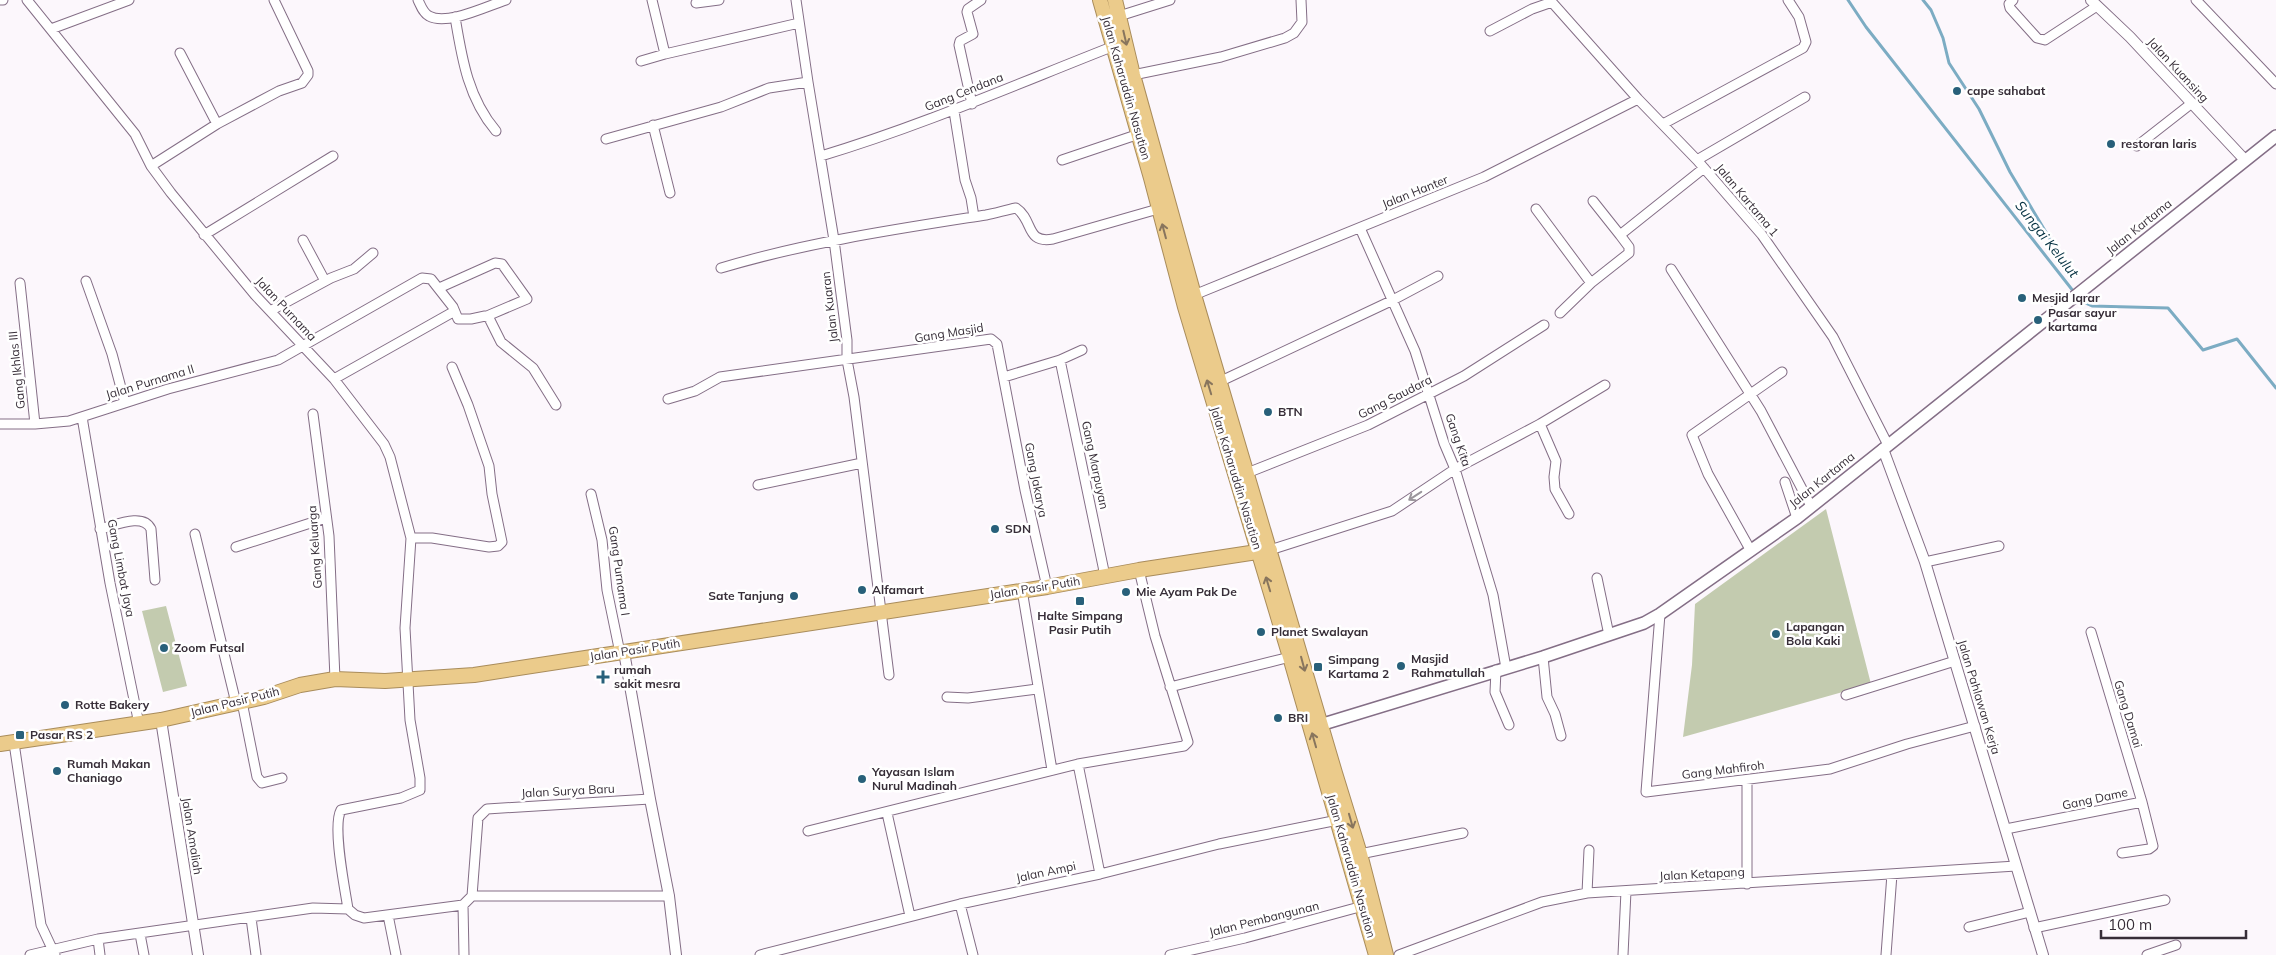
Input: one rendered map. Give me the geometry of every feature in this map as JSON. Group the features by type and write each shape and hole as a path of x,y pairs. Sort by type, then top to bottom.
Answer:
{"highway":[{"name":"Jalan Kaharuddin Nasution","path":"1100,0 1139,134 1184,307 1320,724 1360,854 1386,955"},
{"name":"Jalan Kaharuddin Nasution","path":"1115,0 1194,295 1247,473 1290,657 1376,955"},
{"name":"Jalan Pasir Putih","path":"7,743 161,720 239,703 300,685 335,680 407,680 474,675 1022,590 1264,550"}],"main road":[{"name":"Jalan Kartama","path":"1320,724 1543,657 1644,623 1660,614 1798,518 2244,159 2276,136"}],"street":[{"name":"Jalan Purnama","path":"27,0 135,134 151,166 204,235 270,311 334,379 384,444 390,457 410,538 404,628 410,720 419,770 420,790 401,798 345,808 339,813 339,847 348,909"},
{"path":"51,29 130,0"},
{"path":"151,166 216,124 279,91 299,85 308,75 308,71 274,0"},
{"path":"418,0 423,10 429,16 442,19 506,0"},
{"path":"652,0 665,54"},
{"path":"696,3 719,0"},
{"name":"Jalan Kuaran","path":"796,0 834,240 847,340 847,360 862,463 888,675"},
{"path":"1106,19 1170,0"},
{"path":"1134,75 1221,57 1285,38 1294,33 1302,22 1301,0"},
{"path":"1663,124 1803,48 1806,42 1799,17 1788,0"},
{"path":"2013,0 2009,4 2010,8 2037,38 2044,40 2094,3"},
{"path":"2196,0 2276,84"},
{"path":"972,104 959,45 960,41 973,34 967,12 978,1"},
{"path":"1490,30 1551,1"},
{"name":"Jalan Kartama 1","path":"1551,1 1638,99 1697,160 1762,235 1833,337 1885,447"},
{"name":"Jalan Kuansing","path":"2094,3 2130,37 2244,159"},
{"path":"454,17 460,50 471,89 480,111 496,131"},
{"path":"641,61 799,23"},
{"name":"Gang Cendana","path":"821,156 954,111 1114,46"},
{"path":"180,52 216,124"},
{"path":"606,139 721,106 769,88 808,82"},
{"path":"1697,160 1804,97"},
{"name":"Jalan Hanter","path":"1194,295 1484,177 1638,99"},
{"path":"2136,146 2192,103"},
{"path":"954,111 965,180 971,198 974,217"},
{"path":"653,125 670,193"},
{"path":"1062,160 1139,134"},
{"path":"204,235 333,156"},
{"path":"1620,235 1704,168"},
{"path":"1560,314 1591,284 1629,254 1629,247 1593,201"},
{"path":"721,268 767,254 834,240 974,217 1016,208 1036,237 1046,240 1158,209"},
{"path":"1536,209 1591,284"},
{"name":"Gang Kita","path":"1360,228 1410,337 1444,443 1455,469 1493,595 1501,669 1496,692 1509,725"},
{"path":"303,240 326,281"},
{"path":"270,311 326,281 354,269 373,253"},
{"path":"494,263 502,264 527,299 487,316 458,319 454,312 453,307 439,288 494,263"},
{"path":"1671,269 1751,394 1790,463 1811,506"},
{"path":"1219,382 1392,301 1438,276"},
{"name":"Jalan Purnama II","path":"0,424 70,421 222,374 278,360 348,318 422,278 431,279 439,288"},
{"path":"86,281 112,354 125,403"},
{"name":"Gang Ikhlas III","path":"20,283 35,424"},
{"path":"334,379 454,312"},
{"path":"487,316 501,342 533,368 556,405"},
{"name":"Gang Saudara","path":"1247,473 1368,425 1464,376 1544,325"},
{"name":"Gang Masjid","path":"668,399 695,391 720,376 991,339 997,344 1004,377"},
{"path":"1004,377 1060,360 1082,350"},
{"name":"Gang Marpuyan","path":"1060,360 1105,576"},
{"path":"410,538 432,538 489,547 498,546 502,542 492,494 489,466 468,405 452,367"},
{"path":"1750,551 1723,503 1692,438 1694,433 1782,372"},
{"name":"Gang Jakarya","path":"1004,377 1024,490 1047,586"},
{"path":"1264,550 1392,511 1455,469 1540,424 1605,385"},
{"name":"Gang Keluarga","path":"313,414 326,518 335,680"},
{"name":"Gang Limbat Jaya","path":"82,417 100,529 139,724"},
{"path":"1540,424 1556,460 1555,488 1569,514"},
{"name":"Jalan Pahlawan Kerja","path":"1885,447 1925,562 2043,955"},
{"path":"758,485 862,463"},
{"path":"1785,482 1798,518"},
{"name":"Gang Purnama I","path":"591,494 602,540 607,590 622,652"},
{"path":"236,546 326,518"},
{"path":"100,529 136,520 143,520 148,523 151,529 155,580"},
{"path":"195,534 258,777 262,783 282,778"},
{"path":"1925,562 1999,546"},
{"path":"808,831 887,813 1078,764 1186,745 1188,742 1155,636 1139,570"},
{"path":"1597,578 1609,635"},
{"path":"1022,590 1052,770"},
{"name":"Gang Mahfiroh","path":"1660,614 1646,792 1830,768 1907,744 1975,726"},
{"name":"Gang Damai","path":"2091,632 2142,802"},
{"path":"622,652 669,896 676,955"},
{"path":"1170,687 1290,657"},
{"path":"1543,657 1547,697 1555,714 1561,736"},
{"path":"1846,695 1955,661"},
{"path":"947,697 968,698 1037,689"},
{"name":"Jalan Amaliah","path":"161,720 198,955"},
{"path":"7,743 42,925 55,952"},
{"path":"1078,764 1100,874"},
{"path":"1747,780 1747,884"},
{"name":"Jalan Surya Baru","path":"472,896 478,818 487,809 650,799"},
{"name":"Gang Dame","path":"2006,829 2142,802 2153,846 2149,849 2122,853"},
{"path":"887,813 910,916"},
{"name":"Jalan Ampi","path":"760,955 960,904 1100,874 1219,844 1338,820"},
{"path":"1360,854 1463,833"},
{"path":"1587,893 1589,850"},
{"name":"Jalan Ketapang","path":"1399,955 1542,902 1587,893 2016,866"},
{"path":"1886,955 1892,874"},
{"path":"1623,955 1626,891"},
{"path":"30,955 55,952 98,939 313,908 348,909 355,915 364,918 463,905 472,896 669,896"},
{"path":"2034,928 2166,900"},
{"path":"960,904 972,955"},
{"path":"463,905 464,955"},
{"name":"Jalan Pembangunan","path":"1170,955 1245,938 1363,906"},
{"path":"1969,927 2030,912"},
{"path":"388,915 396,955"},
{"path":"251,918 256,955"},
{"path":"140,934 144,955"},
{"path":"98,939 100,955"},
{"path":"2147,955 2176,945"}],"green space":[{"name":"Lapangan Bola Kaki","path":"1826,509 1871,684 1683,737 1692,665 1695,604"},
{"name":"Zoom Futsal","path":"166,606 187,686 163,692 142,611"}],"waterway":[{"name":"Sungai Kelulut","path":"1848,0 1866,27 2081,301 2092,306 2168,308 2203,350 2237,339 2276,388"},
{"path":"1923,0 1931,10 1943,38 1949,63 1979,109 2010,172 2053,244"}],"place":[{"name":"cape sahabat","path":"1957,91"},
{"name":"restoran laris","path":"2111,144"},
{"name":"Mesjid Iqrar","path":"2022,298"},
{"name":"Pasar sayur kartama","path":"2038,320"},
{"name":"BTN","path":"1268,412"},
{"name":"SDN","path":"995,529"},
{"name":"Alfamart","path":"862,590"},
{"name":"Mie Ayam Pak De","path":"1126,592"},
{"name":"Sate Tanjung","path":"794,596"},
{"name":"Halte Simpang Pasir Putih","path":"1080,601"},
{"name":"Planet Swalayan","path":"1261,632"},
{"name":"Lapangan Bola Kaki","path":"1776,634"},
{"name":"Zoom Futsal","path":"164,648"},
{"name":"Masjid Rahmatullah","path":"1401,666"},
{"name":"Simpang Kartama 2","path":"1318,667"},
{"name":"rumah sakit mesra","path":"603,677"},
{"name":"Rotte Bakery","path":"65,705"},
{"name":"BRI","path":"1278,718"},
{"name":"Pasar RS 2","path":"20,735"},
{"name":"Rumah Makan Chaniago","path":"57,771"},
{"name":"Yayasan Islam Nurul Madinah","path":"862,779"}]}
